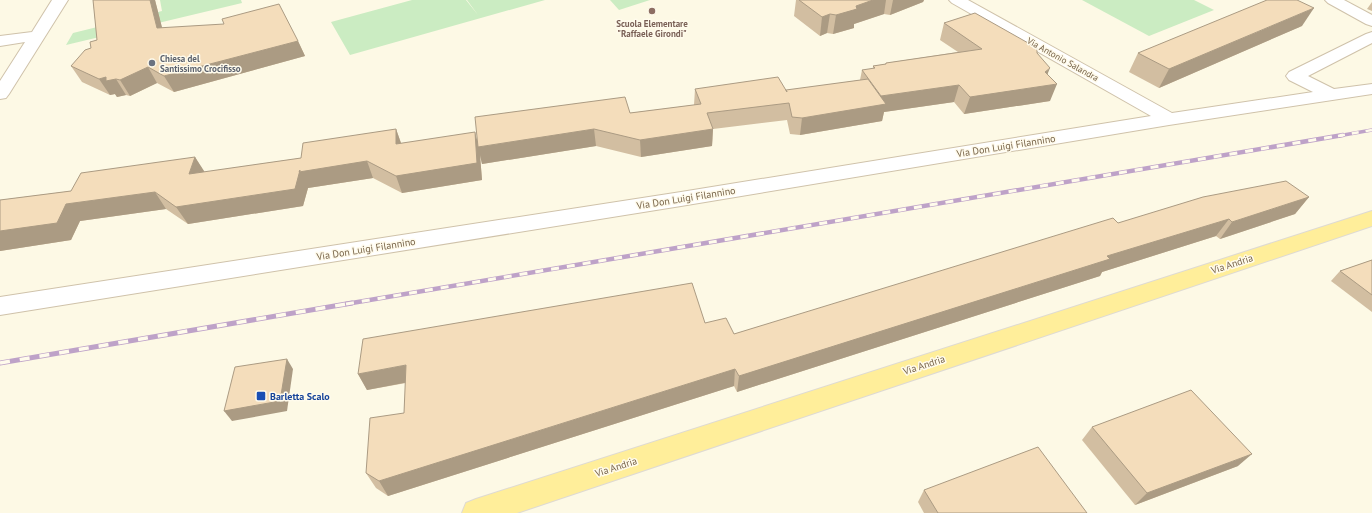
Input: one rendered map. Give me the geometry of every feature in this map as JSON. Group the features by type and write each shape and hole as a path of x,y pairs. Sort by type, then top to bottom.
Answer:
{"main road":[{"name":"Via Andria","path":"476,513 1372,218"}],"street":[{"path":"0,94 60,0"},
{"name":"Via Antonio Salandra","path":"957,0 1169,119"},
{"path":"1333,0 1372,21"},
{"path":"0,40 37,36"},
{"path":"1332,95 1295,76 1372,37"},
{"name":"Via Don Luigi Filannino","path":"0,306 668,201 1169,119 1372,89"}],"green space":[{"path":"160,0 241,0 242,3 66,45 73,33 162,11"},
{"path":"412,0 466,0 478,15 467,0 545,0 350,55 331,22"},
{"path":"610,0 650,0 619,10"},
{"path":"1082,0 1194,0 1214,10 1149,36"}],"building":[{"path":"93,0 150,0 157,28 224,24 222,19 279,4 298,41 164,76 148,67 120,80 116,79 106,81 106,77 99,79 71,66 85,50 91,48 90,42 97,40"},
{"path":"799,0 873,0 856,6 857,9 822,17"},
{"path":"1267,0 1297,0 1314,8 1169,69 1138,53"},
{"path":"975,13 1037,48 1037,53 1050,68 1045,72 1057,84 970,97 959,85 881,96 862,70 875,68 873,66 886,63 982,49 944,23"},
{"path":"778,77 787,92 786,90 868,79 886,104 802,118 792,117 789,103 707,113 713,129 640,140 594,129 478,147 475,117 625,97 630,113 701,104 695,89"},
{"path":"396,129 396,144 475,132 477,163 396,176 367,161 299,172 295,189 176,207 155,192 66,204 57,223 0,231 0,200 71,191 81,173 195,157 189,174 301,158 303,143"},
{"path":"1286,181 1309,197 1232,222 1229,219 1107,256 1110,259 739,376 735,369 379,481 366,473 370,418 404,413 406,365 358,374 363,339 692,283 705,323 726,318 734,334 1113,218 1118,223 1203,197"},
{"path":"1372,260 1372,295 1340,271"},
{"path":"287,359 280,401 224,411 235,367"},
{"path":"1191,390 1252,454 1147,493 1092,427"},
{"path":"1038,447 1087,513 938,513 924,490"}],"railway":[{"path":"1338,136 1372,130"},
{"path":"346,304 1343,135"},
{"path":"0,363 352,303"}],"place":[{"name":"Scuola Elementare \"Raffaele Girondi\"","path":"652,11"},
{"name":"Chiesa del Santissimo Crocifisso","path":"152,63"},
{"name":"Barletta Scalo","path":"261,396"}]}
